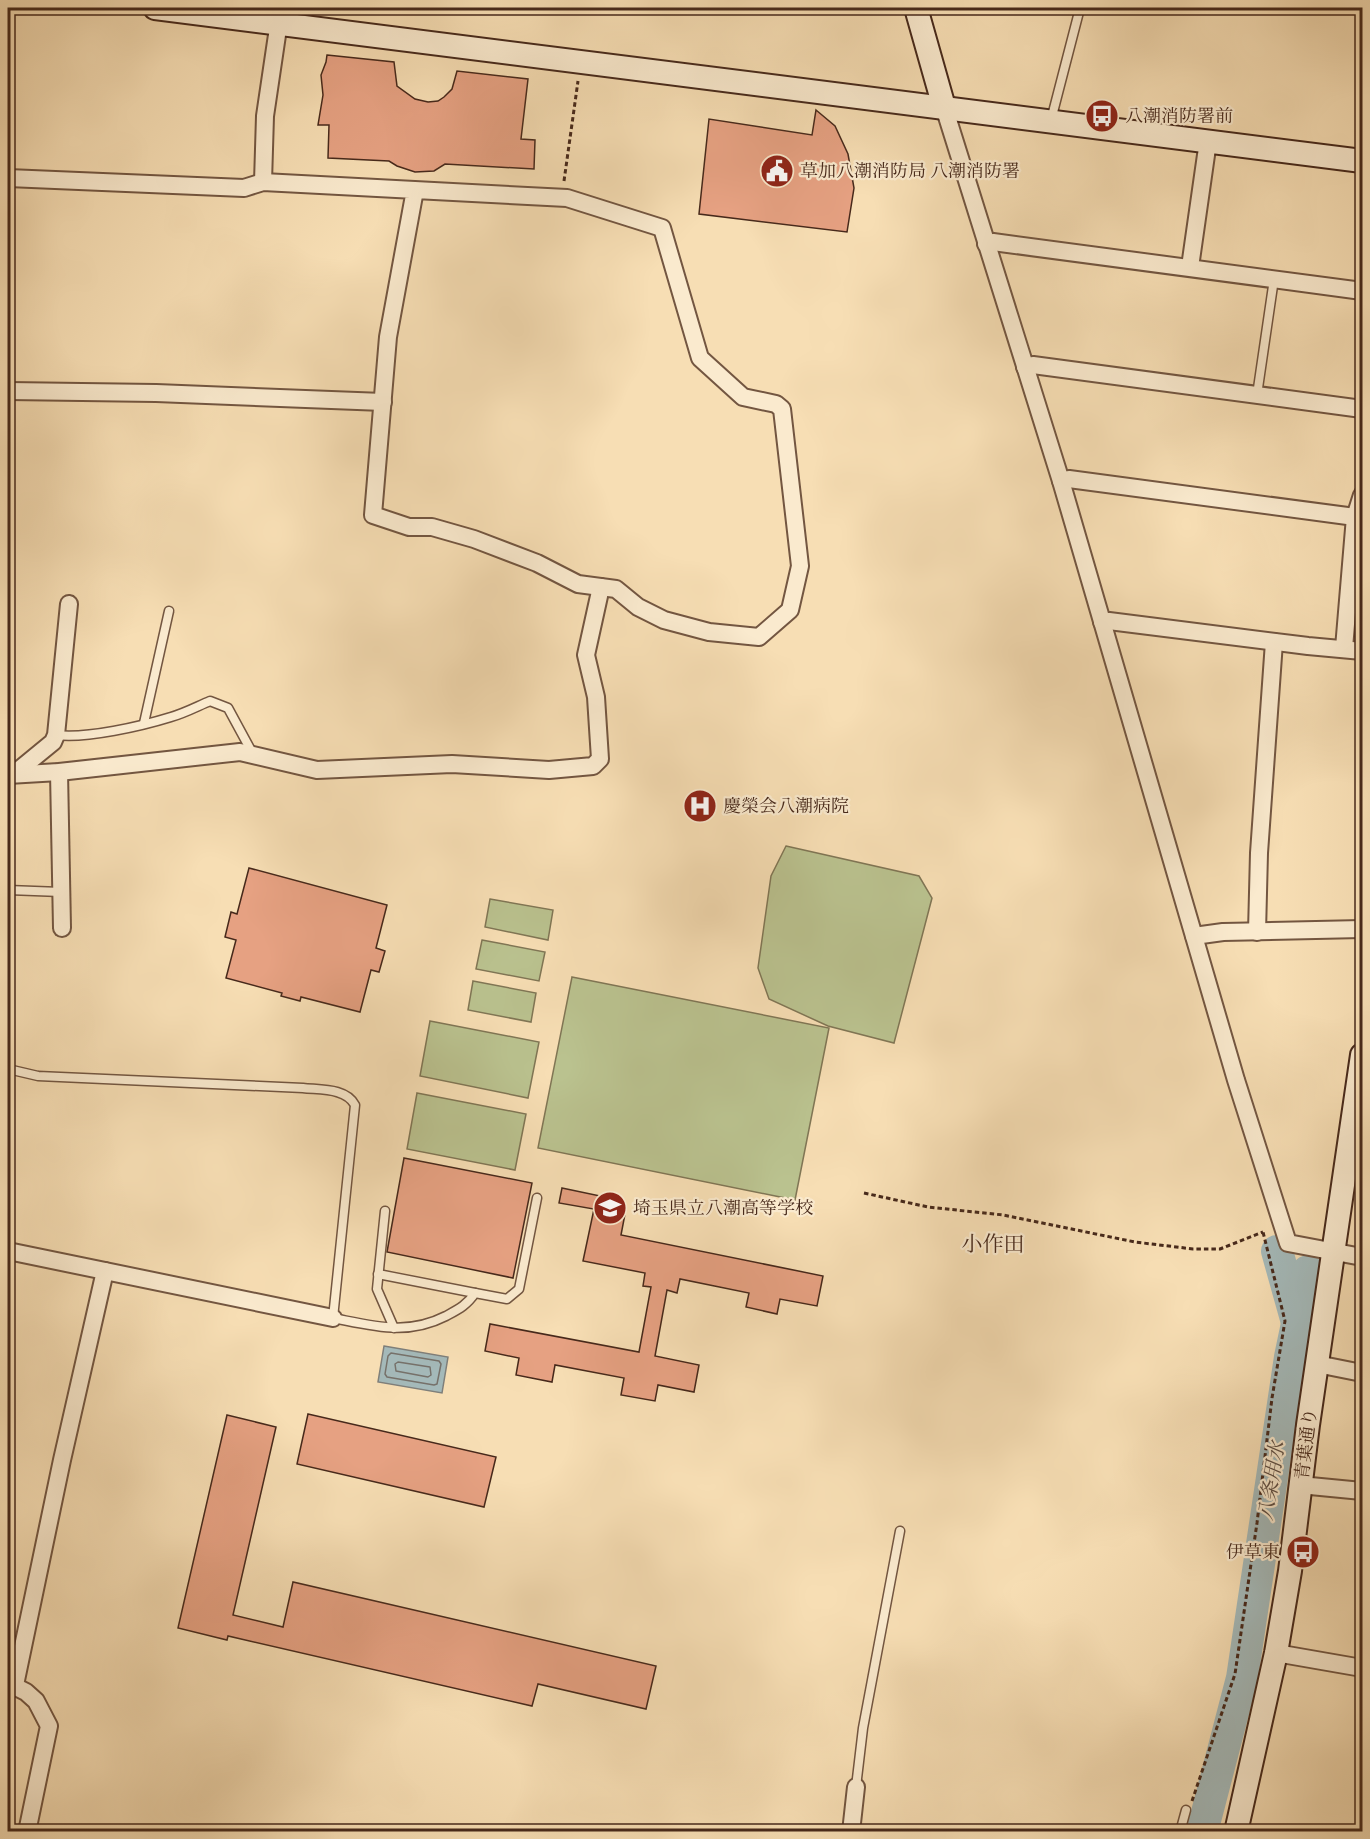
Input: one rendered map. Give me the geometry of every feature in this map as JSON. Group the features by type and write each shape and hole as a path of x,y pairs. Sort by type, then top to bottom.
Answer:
{"street":[{"path":"155,8 280,16 581,62 1362,161"},
{"path":"916,8 944,107 1061,481 1281,1225 1288,1243 1362,1257"},
{"path":"263,182 265,116 280,16"},
{"path":"1190,267 1208,141"},
{"path":"8,178 244,188 263,182 415,190 567,198 662,228 700,358 743,397 776,404 782,409 800,566 790,610 759,637 710,632 664,620 638,607 616,588 578,584 537,563 474,539 432,527 409,527 373,515 388,337 415,190"},
{"path":"986,244 993,242 1362,291"},
{"path":"1025,367 1033,364 1362,409"},
{"path":"8,391 156,393 383,402"},
{"path":"1061,481 1069,479 1360,505 1344,648"},
{"path":"11,774 60,772 240,752 317,770 452,764 549,770 594,766 600,759 596,708 586,655 601,587"},
{"path":"11,774 53,742 56,735 69,604"},
{"path":"1102,622 1362,651"},
{"path":"1257,932 1259,853 1274,642"},
{"path":"60,772 62,928"},
{"path":"1194,936 1202,933 1362,928"},
{"name":"青葉通り","path":"1236,1832 1276,1653 1290,1571 1300,1485 1362,1055"},
{"path":"8,1251 333,1318"},
{"path":"27,1832 49,1726 36,1701 26,1692 11,1684 105,1271"},
{"path":"1317,1364 1362,1373"},
{"path":"1300,1485 1362,1491"},
{"path":"1276,1653 1362,1668"},
{"path":"851,1832 856,1786"}],"lane":[{"path":"1051,121 1080,8"},
{"path":"1257,395 1274,279"},
{"path":"144,723 169,611"},
{"path":"56,735 89,735 172,717 210,701 228,708 254,756"},
{"path":"8,891 62,892"},
{"path":"8,1069 38,1076 303,1088 342,1093 351,1098 355,1105 333,1318 394,1328 430,1324 466,1306 475,1293"},
{"path":"378,1274 507,1299 519,1289 537,1198"},
{"path":"385,1211 377,1289 394,1328"},
{"path":"856,1786 863,1728 900,1531"},
{"path":"1179,1832 1186,1809"}],"path":[{"path":"567,198 564,182 581,62"},
{"path":"864,1193 928,1207 1003,1215 1135,1242 1193,1249 1220,1249 1281,1225"},
{"path":"1186,1809 1190,1807 1234,1674 1256,1534 1273,1389 1285,1321 1263,1232"}],"green space":[{"path":"786,846 919,876 932,898 894,1043 828,1026 769,999 758,968 771,876"},
{"path":"490,899 553,910 548,940 485,927"},
{"path":"482,940 545,952 539,981 476,969"},
{"path":"572,977 829,1028 795,1200 538,1148"},
{"path":"473,981 536,993 531,1022 468,1010"},
{"path":"430,1021 539,1042 528,1098 420,1076"},
{"path":"417,1093 526,1114 515,1170 407,1149"}],"water":[{"path":"384,1346 448,1357 442,1393 378,1382"}],"building":[{"path":"327,55 394,62 397,86 415,99 428,102 438,101 452,89 457,71 528,79 521,139 535,140 534,169 445,164 434,171 415,172 389,161 328,158 329,125 318,125 323,95 321,75"},
{"name":"草加八潮消防局 八潮消防署","path":"816,110 835,126 848,154 854,188 847,232 699,214 709,119 812,135"},
{"path":"249,868 387,905 376,948 385,951 379,972 371,970 360,1012 301,997 300,1001 281,996 282,993 226,978 236,940 225,937 231,912 237,914"},
{"path":"404,1158 532,1183 513,1278 387,1252"},
{"path":"562,1188 624,1201 621,1213 625,1214 621,1235 823,1276 817,1306 780,1299 777,1314 746,1307 749,1293 680,1279 677,1293 667,1290 655,1356 699,1365 694,1392 658,1385 655,1401 621,1395 624,1378 555,1365 552,1382 516,1375 519,1358 485,1351 490,1324 639,1352 651,1287 643,1286 645,1273 583,1261 594,1209 559,1203"},
{"path":"308,1414 496,1457 484,1507 297,1464"},
{"path":"227,1415 276,1427 233,1615 283,1627 293,1582 656,1666 646,1709 538,1684 532,1706 228,1636 227,1640 178,1628"}],"waterway":[{"path":"1277,1251 1296,1319"},
{"name":"八条用水","path":"1202,1832 1242,1678 1290,1357 1308,1271"}],"place":[{"name":"八潮消防署前","path":"1102,116"},
{"name":"草加八潮消防局 八潮消防署","path":"777,171"},
{"name":"慶榮会八潮病院","path":"700,806"},
{"name":"埼玉県立八潮高等学校","path":"610,1208"},
{"name":"伊草東","path":"1303,1552"}],"district":[{"name":"小作田","path":"993,1244"}]}
